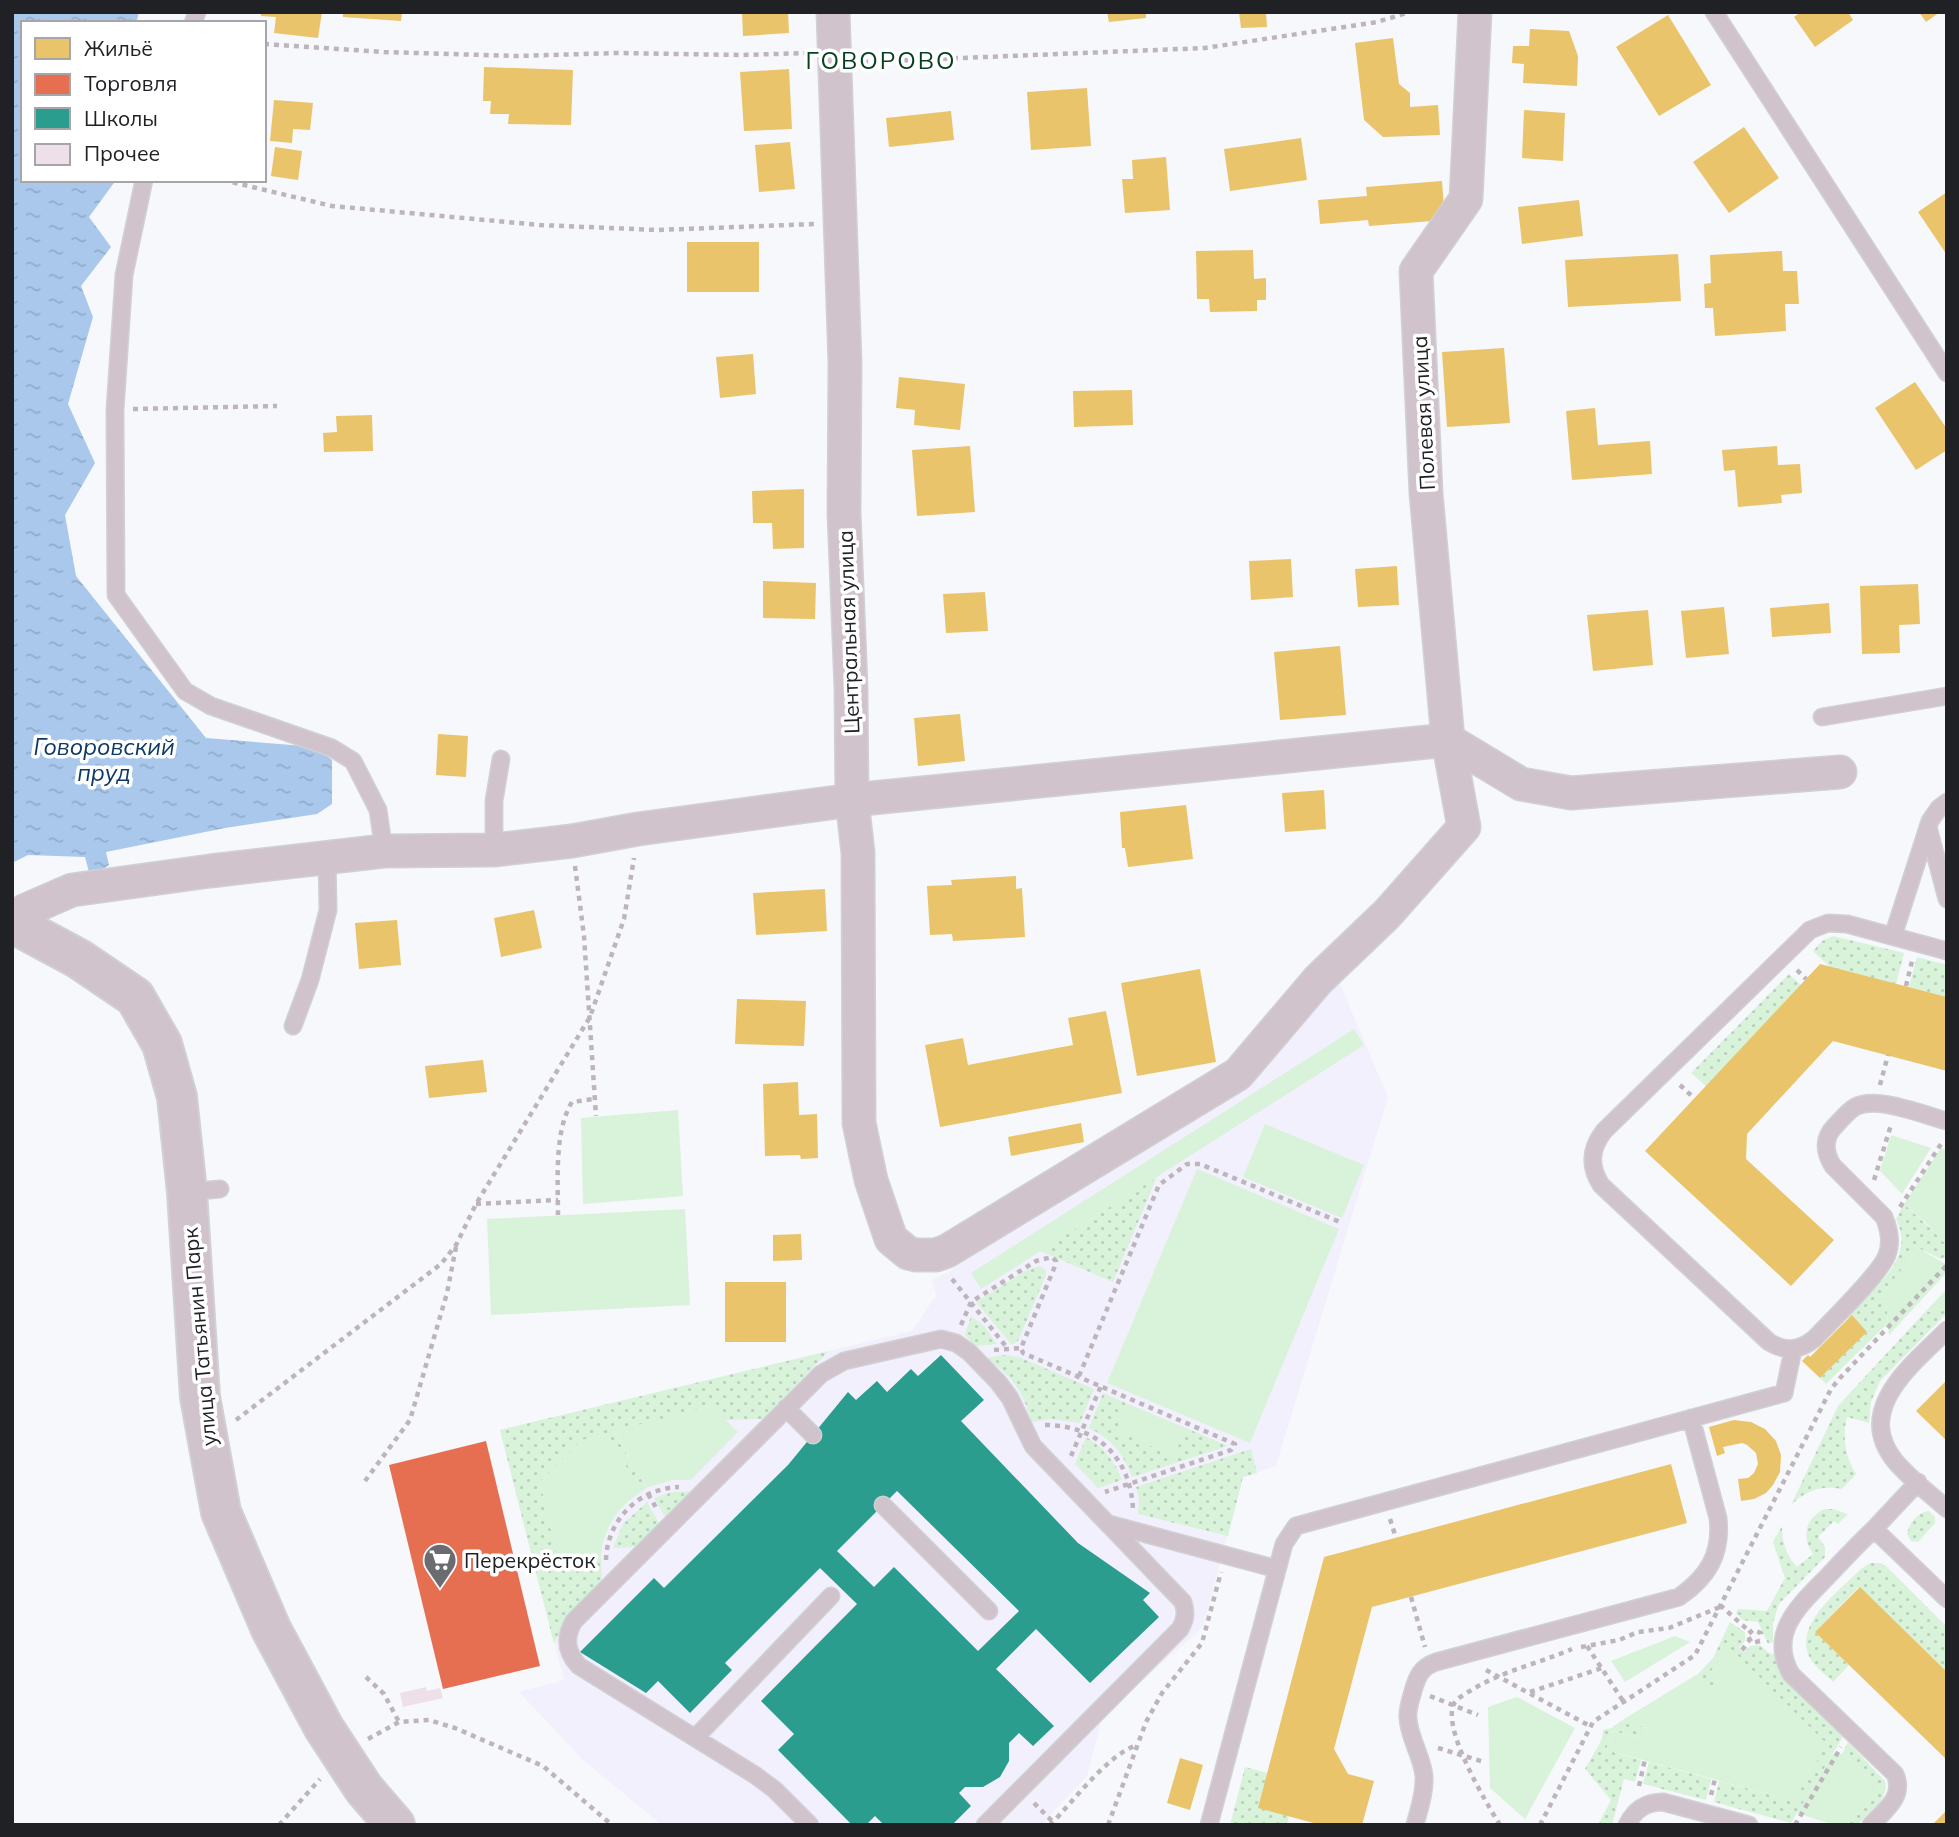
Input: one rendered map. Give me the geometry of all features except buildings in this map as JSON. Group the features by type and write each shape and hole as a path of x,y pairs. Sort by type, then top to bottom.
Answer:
{"street":[{"name":"Центральная улица","path":"833,12 845,363 844,513 851,688 852,800 858,853 859,1123 871,1180 888,1231 897,1246"},
{"name":"Полевая улица","path":"897,1246 916,1255 936,1255 947,1251 1238,1074 1318,980 1387,914 1464,827 1448,740 1426,494 1416,271 1466,199 1475,12"},
{"path":"12,921 26,910 72,890 210,871 384,851 494,850 852,800 1448,740 1521,784 1571,793 1840,772"},
{"name":"улица Татьянин Парк","path":"12,921 79,960 135,998 162,1044 203,1191 200,1397 221,1512 271,1629 324,1728 364,1789 395,1825"}],"lane":[{"path":"1714,12 1947,373"},
{"path":"144,182 124,275 115,410 116,595 185,691 211,706 332,748 353,761 378,810 384,851"},
{"path":"1822,717 1947,696"},
{"path":"494,850 494,802 501,759"},
{"path":"1892,936 1928,826 1939,808 1947,802"},
{"path":"1928,826 1947,899"},
{"path":"293,1026 310,980 328,910 327,857"},
{"path":"1947,951 1837,923 1819,925 1801,936 1604,1131 1594,1147 1592,1167 1601,1185 1769,1342 1777,1347 1793,1350 1814,1339 1882,1266 1890,1244 1884,1217 1833,1166 1826,1153 1830,1132 1857,1106 1875,1102 1947,1121"},
{"path":"1947,1330 1899,1378 1888,1394 1881,1423 1887,1448 1895,1461 1947,1509"},
{"path":"810,1825 766,1783 579,1666 569,1651 567,1635 574,1621 821,1374 844,1361 941,1339 956,1343 969,1352 998,1382 1010,1398 1033,1446 1183,1602 1186,1610 1184,1623 985,1825"},
{"path":"1209,1825 1286,1537 1296,1526 1784,1393 1793,1350"},
{"path":"786,1408 813,1435"},
{"path":"1415,1825 1423,1796 1424,1780 1407,1715 1419,1674 1430,1664 1679,1597 1695,1586 1710,1567 1718,1544 1718,1518 1691,1418"},
{"path":"1871,1825 1896,1798 1899,1782 1895,1774 1791,1674 1786,1664 1783,1645 1787,1625 1797,1608 1874,1529 1882,1512 1918,1482"},
{"path":"883,1505 989,1611"},
{"path":"1108,1524 1230,1556 1226,1555"},
{"path":"1874,1529 1947,1599"},
{"path":"1226,1555 1277,1569"},
{"path":"695,1738 831,1596"},
{"path":"1627,1825 1639,1808 1654,1802 1663,1802 1749,1825"}],"path":[{"path":"266,44 384,52 517,56 617,53 834,57 1205,48 1377,22 1410,12"},
{"path":"231,182 332,206 540,225 657,230 840,222"},
{"path":"115,410 277,406"},
{"path":"232,1423 441,1264 456,1245 475,1204 590,1017 624,919 638,829"},
{"path":"572,841 584,936 596,1116"},
{"path":"1906,986 1908,977"},
{"path":"1885,1067 1888,1055"},
{"path":"558,1215 558,1168 563,1116 572,1102 594,1099"},
{"path":"1868,1201 1897,1108"},
{"path":"1888,1226 1947,1135"},
{"path":"1079,1376 1159,1185 1187,1164 1200,1164 1340,1222"},
{"path":"475,1204 558,1200"},
{"path":"365,1481 410,1420 447,1293 456,1245"},
{"path":"971,1302 1036,1261 1052,1257 1056,1261 1055,1266 1021,1351 1235,1444 1231,1450 1084,1499"},
{"path":"947,1273 1008,1349"},
{"path":"1062,1477 1101,1386"},
{"path":"1023,1429 1060,1425 1082,1431 1103,1444 1120,1462 1130,1484 1133,1513 1130,1530"},
{"path":"610,1585 606,1570 609,1541 618,1520 633,1503 660,1490 674,1487 704,1490"},
{"path":"1393,1528 1396,1538"},
{"path":"1108,1825 1146,1722 1162,1693 1202,1643 1226,1555"},
{"path":"1411,1597 1430,1664"},
{"path":"1500,1825 1477,1789 1452,1717 1453,1706 1464,1695 1496,1675 1588,1646 1619,1640 1638,1632 1669,1628 1720,1606 1749,1632"},
{"path":"1574,1625 1623,1701"},
{"path":"1749,1632 1757,1630 1761,1637 1756,1643 1749,1641"},
{"path":"1749,1632 1749,1641"},
{"path":"1742,1650 1749,1641"},
{"path":"1460,1656 1590,1726"},
{"path":"1528,1693 1602,1668"},
{"path":"366,1677 384,1694 400,1722"},
{"path":"1414,1690 1478,1715"},
{"path":"359,1744 400,1722 429,1720 455,1728 543,1766 612,1825"},
{"path":"1795,1825 1851,1731"},
{"path":"1414,1740 1484,1762"},
{"path":"1052,1822 1114,1759 1126,1749 1138,1745"},
{"path":"279,1825 298,1801 326,1774"}],"shaded area":[{"path":"1338,979 1388,1097 1276,1466 1243,1477 1203,1627 1103,1715 1087,1776 1041,1825 662,1825 583,1760 519,1692 564,1680 500,1430 912,1331 936,1295 932,1280 947,1273 1241,1079"}],"green space":[{"path":"1833,936 1904,953 1896,984 1830,967 1813,951 1822,941"},
{"path":"1917,957 1947,965 1947,997 1909,987"},
{"path":"1789,974 1801,985 1706,1086 1691,1073"},
{"path":"1354,1029 1364,1045 981,1289 971,1273"},
{"path":"678,1110 683,1196 583,1204 581,1118"},
{"path":"1265,1124 1364,1165 1342,1218 1243,1177"},
{"path":"1891,1135 1931,1148 1902,1194 1880,1171"},
{"path":"1941,1148 1947,1150 1947,1246 1904,1204"},
{"path":"1197,1169 1339,1229 1250,1443 1107,1383"},
{"path":"1157,1177 1113,1282 1040,1251"},
{"path":"1904,1204 1943,1240 1947,1246 1947,1256 1941,1259 1918,1248 1885,1291 1888,1323 1826,1384 1820,1378 1867,1332 1852,1316 1847,1320 1851,1311 1881,1281 1897,1259 1901,1233 1896,1219"},
{"path":"685,1209 690,1305 491,1315 487,1219"},
{"path":"1918,1248 1947,1265 1947,1272 1889,1335 1885,1291"},
{"path":"1039,1266 1045,1269 1046,1275 1018,1341 1012,1345 976,1302 1027,1270"},
{"path":"1947,1289 1947,1307 1924,1313"},
{"path":"1947,1307 1947,1313 1880,1381 1871,1402 1869,1423 1847,1417 1846,1446 1856,1474 1842,1489 1814,1490 1791,1505 1838,1406 1924,1313"},
{"path":"971,1316 984,1326 997,1344 975,1346 965,1335"},
{"path":"829,1351 763,1419 725,1420 711,1406 614,1432 646,1488 641,1492 608,1435 582,1440 540,1482 557,1557 601,1556 602,1580 566,1618 554,1644 500,1430"},
{"path":"1003,1355 1019,1357 1094,1389 1080,1423 1051,1419 1031,1422 1025,1402 1015,1385 985,1358"},
{"path":"1103,1393 1128,1404 1117,1431 1174,1455 1186,1428 1228,1446 1132,1477 1116,1448 1089,1428"},
{"path":"1128,1404 1186,1428 1174,1456 1116,1431"},
{"path":"711,1406 738,1432 691,1480 672,1480 646,1488 614,1431"},
{"path":"608,1435 641,1492 625,1504 613,1519 602,1546 601,1556 557,1557 540,1482 582,1440"},
{"path":"1086,1437 1108,1455 1122,1480 1098,1488 1075,1464"},
{"path":"1251,1449 1257,1473 1243,1477 1228,1536 1138,1514 1139,1498 1136,1487"},
{"path":"693,1491 666,1518 654,1498 672,1492"},
{"path":"647,1502 660,1525 637,1547 613,1548 623,1524"},
{"path":"1825,1509 1848,1514 1838,1524 1834,1521 1818,1537 1825,1547 1825,1557 1779,1604 1773,1623 1773,1642 1768,1644 1758,1622 1742,1620 1736,1613 1738,1609 1767,1611 1785,1578 1773,1542 1782,1526 1785,1548 1797,1567 1813,1554 1807,1541 1807,1528 1813,1517"},
{"path":"1929,1511 1935,1517 1935,1523 1918,1542 1911,1541 1907,1534 1912,1522 1921,1513"},
{"path":"1870,1563 1886,1566 1947,1627 1947,1672 1859,1587 1815,1632 1849,1665 1833,1682 1812,1661 1806,1646 1807,1633 1813,1621 1831,1598"},
{"path":"1730,1622 1745,1632 1745,1641 1739,1648 1744,1652 1750,1646 1760,1645 1769,1653 1779,1656 1789,1683 1843,1737 1791,1823 1714,1802 1719,1781 1794,1801 1729,1648 1708,1675 1721,1686 1714,1694 1696,1676 1713,1658"},
{"path":"1675,1636 1690,1642 1625,1682 1611,1661"},
{"path":"1729,1647 1827,1744 1794,1801 1606,1750 1612,1731 1645,1739 1648,1728 1621,1721 1696,1675 1714,1693 1720,1686 1708,1675"},
{"path":"1517,1697 1575,1728 1525,1819 1490,1788 1488,1707"},
{"path":"1621,1721 1648,1728 1645,1739 1612,1731 1606,1750 1641,1760 1635,1782 1624,1779 1612,1825 1598,1825 1611,1800 1585,1769 1602,1739 1603,1730 1612,1728"},
{"path":"1848,1742 1885,1781 1881,1801 1857,1825 1846,1825 1880,1790 1842,1754"},
{"path":"1833,1754 1845,1754 1880,1790 1846,1825 1834,1825 1797,1813"},
{"path":"1649,1762 1711,1779 1706,1800 1643,1784"},
{"path":"1245,1767 1267,1773 1289,1816 1287,1825 1230,1825"}],"water":[{"name":"Говоровский пруд","path":"12,12 139,12 138,21 21,21 21,182 115,182 89,217 111,247 81,286 93,317 68,404 95,463 65,515 76,576 206,738 316,747 332,760 332,804 317,814 225,828 106,852 109,865 100,871 89,872 85,857 28,855 12,863"}],"place":[{"name":"Перекрёсток","path":"440,1590"}],"district":[{"name":"ГОВОРОВО","path":"881,60"}]}
